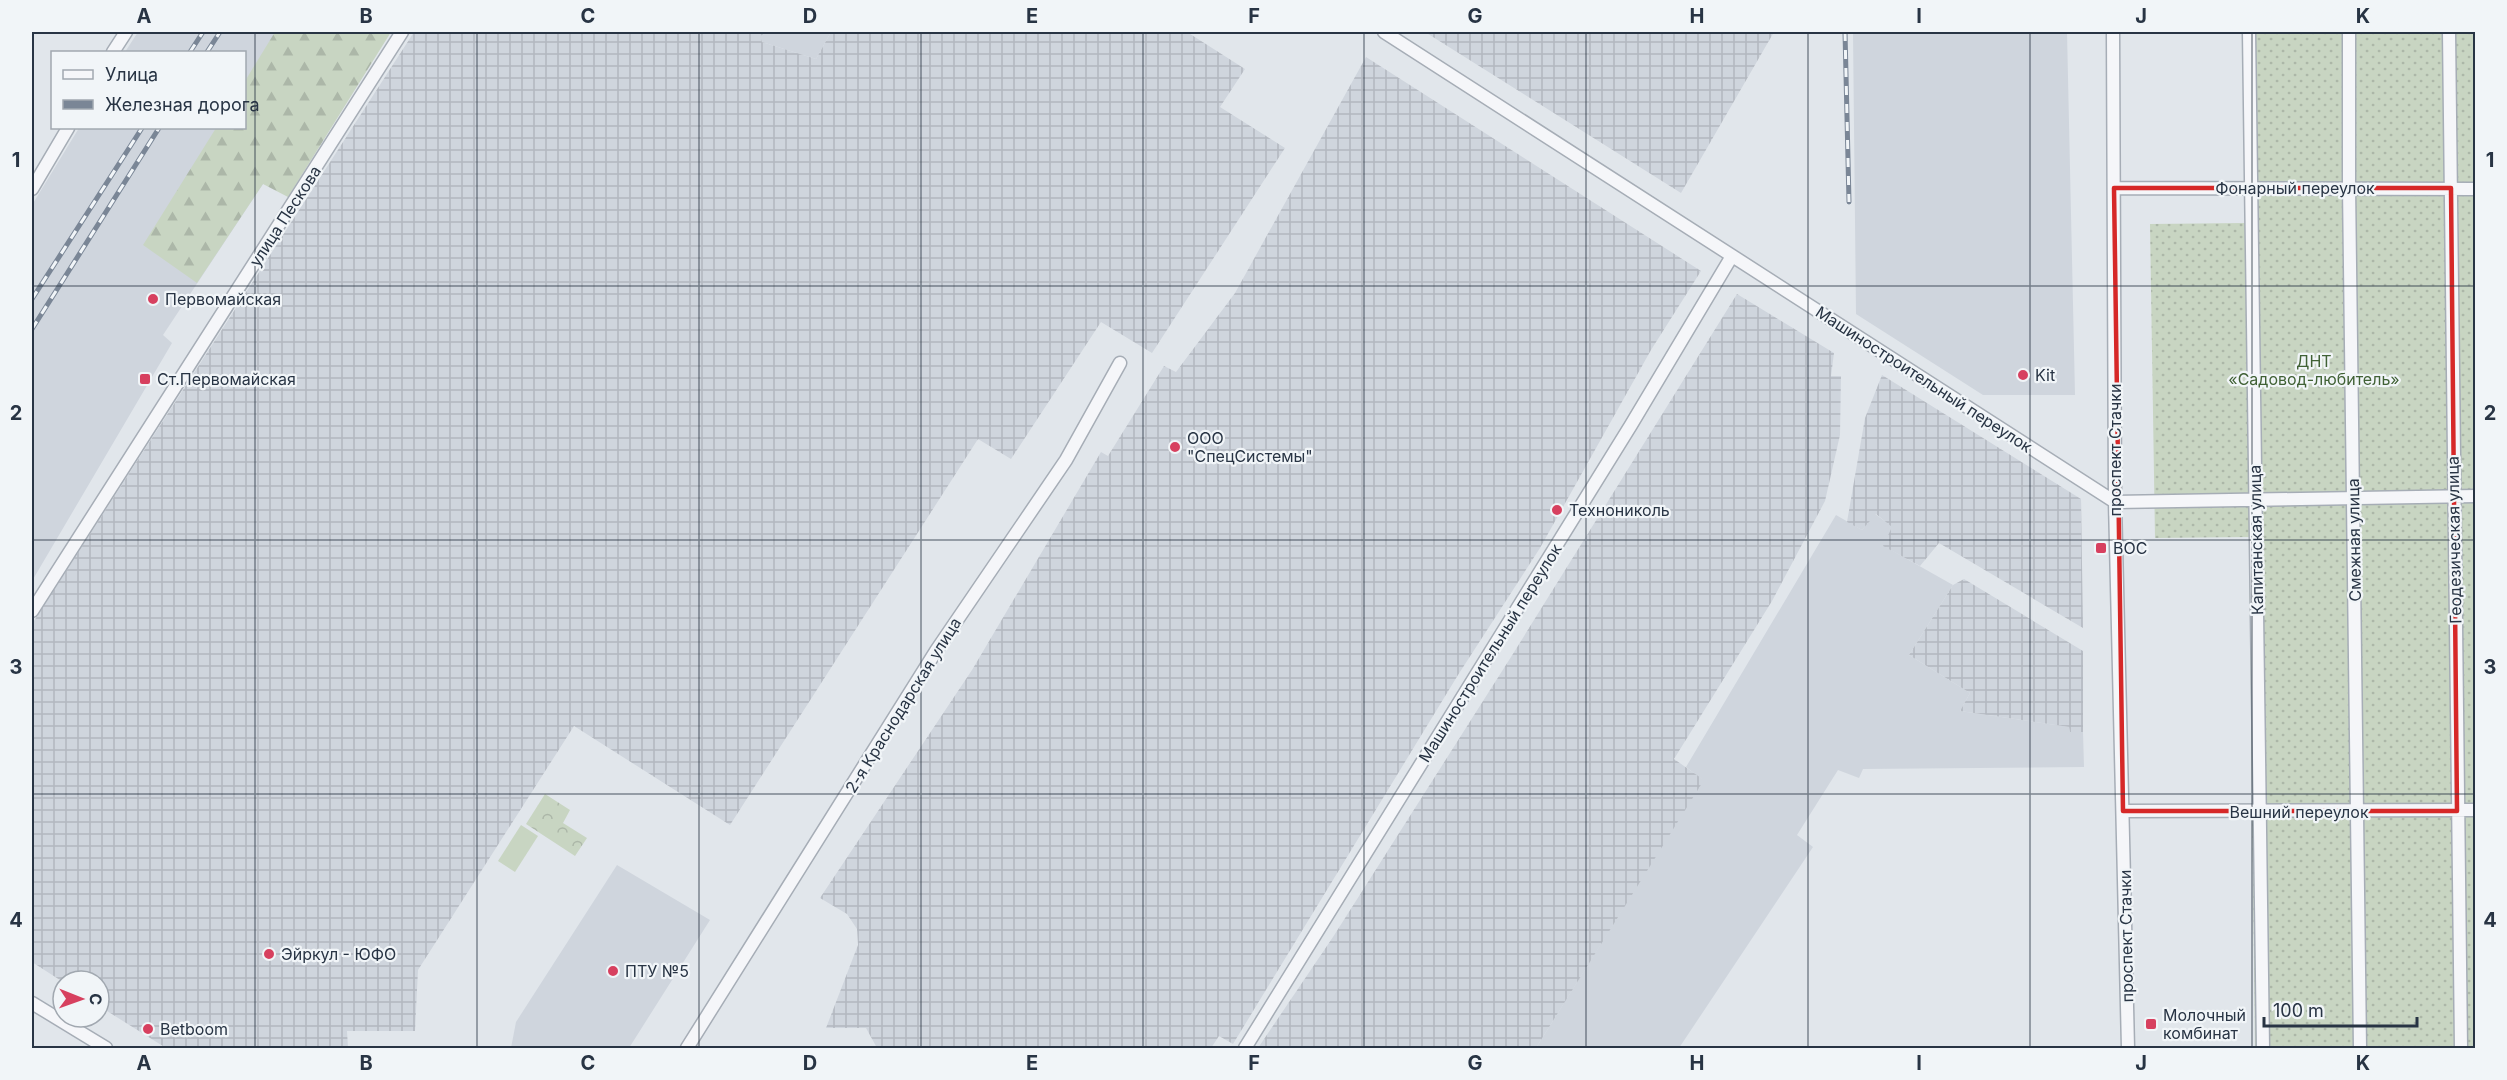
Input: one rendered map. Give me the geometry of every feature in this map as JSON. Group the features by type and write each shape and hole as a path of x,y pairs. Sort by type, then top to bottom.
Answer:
{"street":[{"path":"114,51 126,32"},
{"name":"улица Пескова","path":"32,611 402,32"},
{"name":"Машиностроительный переулок","path":"1384,32 2115,502"},
{"name":"проспект Стачки","path":"2113,32 2115,502 2128,1048"},
{"name":"Капитанская улица","path":"2249,32 2263,1048"},
{"name":"Смежная улица","path":"2349,32 2360,1048"},
{"name":"Геодезическая улица","path":"2449,32 2461,1048"},
{"path":"32,189 67,129"},
{"name":"Фонарный переулок","path":"2114,188 2475,189"},
{"name":"Машиностроительный переулок","path":"1245,1048 1625,435 1732,256"},
{"name":"2-я Краснодарская улица","path":"687,1048 936,651 1066,460 1120,363"},
{"path":"2115,502 2475,496"},
{"name":"Вешний переулок","path":"2123,811 2259,813 2475,810"},
{"path":"32,1003 106,1048"}],"highlighted area":[{"path":"2114,188 2451,188 2457,811 2123,811"}],"shaded area":[{"path":"138,32 389,32 263,184 163,335 172,343 32,581 32,205 78,129 246,129 246,51 126,51"},
{"path":"414,32 768,32 760,36 762,42 816,59 831,32 1187,32 1245,69 1220,107 1285,148 1152,353 1101,322 1011,459 978,439 730,825 574,726 418,970 415,1031 347,1031 348,1048 166,1048 111,1014 111,969 51,969 51,974 32,962 32,624"},
{"path":"768,32 831,32 816,59 762,42 759,36"},
{"path":"1425,32 1774,32 1681,193"},
{"path":"1853,32 2067,32 2075,395 1983,395 1856,314"},
{"path":"1366,57 1701,271 1651,350 1540,548 1458,675 1233,1044 1219,1036 1211,1048 877,1048 866,1028 826,1028 858,945 857,929 847,914 820,898 972,670 1101,452 1108,456 1164,366 1176,372 1235,293"},
{"path":"1737,294 1834,353 1831,376 1841,376 1840,435 1825,501 1772,601 1674,759 1704,780 1536,1048 1258,1048 1333,937 1511,657"},
{"path":"1882,375 2081,499 2083,628 1939,543 1920,566 1883,546 1892,527 1876,514 1862,530 1847,522 1865,418"},
{"path":"1875,514 1893,527 1884,546 1953,585 1909,655 1970,693 1960,711 2069,727 2070,732 2083,732 2084,767 1863,769 1859,778 1838,770 1797,835 1813,847 1679,1048 1536,1048 1703,780 1686,767 1836,515 1862,530"},
{"path":"1964,579 2083,651 2083,732 2070,732 2069,727 1960,711 1970,693 1909,655 1953,585"},
{"name":"ПТУ №5","path":"617,865 710,920 629,1048 511,1048 516,1022"}],"green space":[{"path":"275,32 391,32 288,197 263,184 197,283 143,245 215,129 246,129 246,79"},
{"name":"ДНТ «Садовод-любитель»","path":"2243,32 2475,32 2475,1048 2255,1048 2249,537 2155,538 2150,224 2245,223"},
{"path":"545,794 570,810 563,823 587,838 575,856 526,824"},
{"path":"521,825 538,836 515,872 498,861"}],"railway":[{"path":"191,51 203,32"},
{"path":"208,51 220,32"},
{"path":"1845,32 1849,202"},
{"path":"32,299 141,129"},
{"path":"32,329 158,129"}],"place":[{"name":"Первомайская","path":"153,299"},
{"name":"Kit","path":"2023,375"},
{"name":"Ст.Первомайская","path":"145,379"},
{"name":"ООО \"СпецСистемы\"","path":"1175,447"},
{"name":"Технониколь","path":"1557,510"},
{"name":"ВОС","path":"2101,548"},
{"name":"Эйркул - ЮФО","path":"269,954"},
{"name":"ПТУ №5","path":"613,971"},
{"name":"Молочный комбинат","path":"2151,1024"},
{"name":"Betboom","path":"148,1029"}]}
